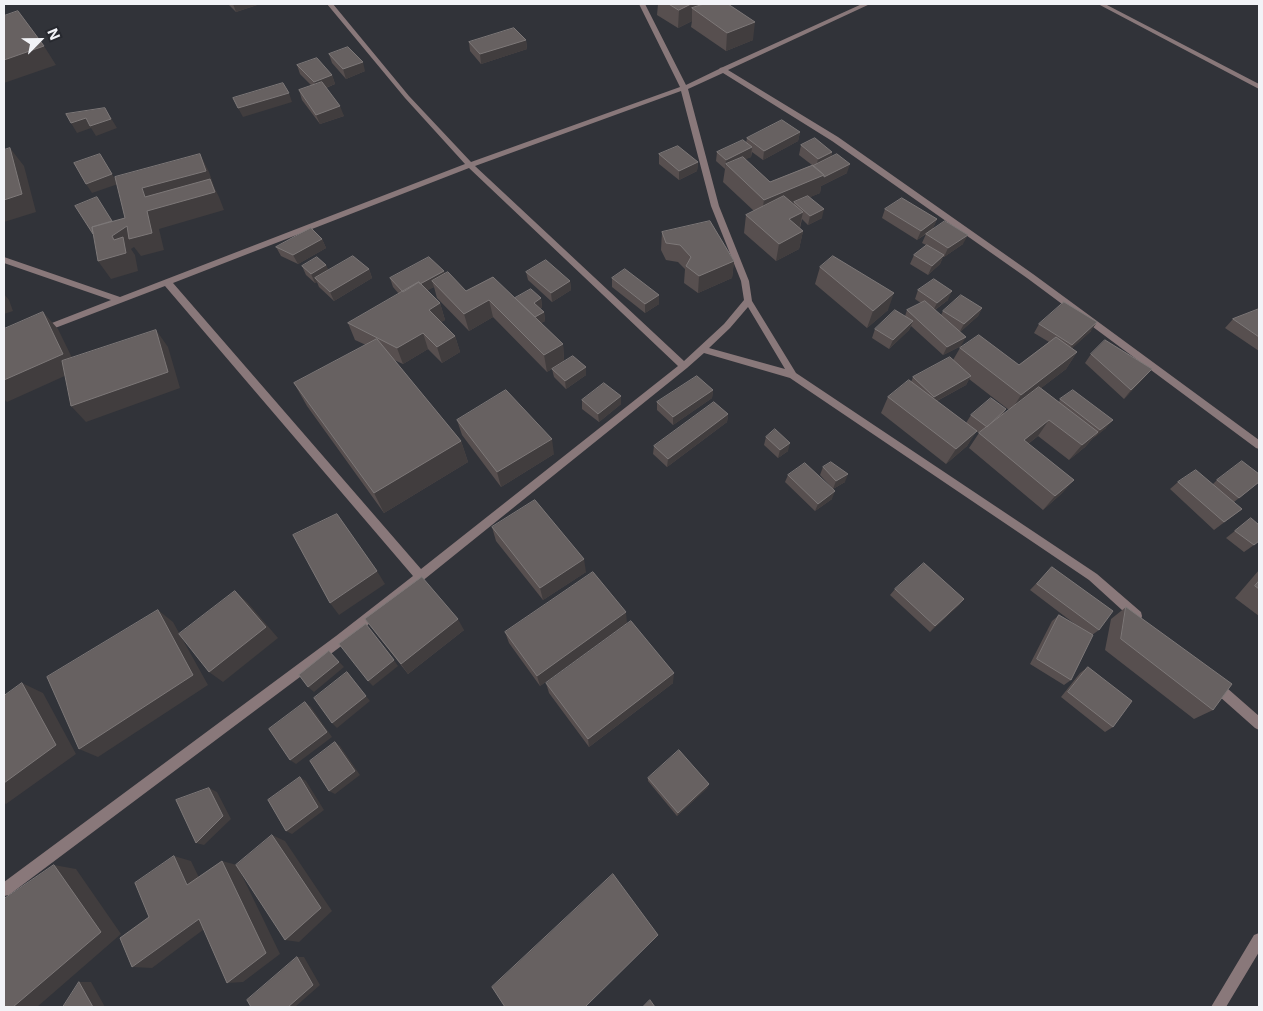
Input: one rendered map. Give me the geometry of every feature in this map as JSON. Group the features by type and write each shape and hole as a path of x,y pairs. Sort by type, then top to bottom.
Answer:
{"street":[{"path":"330,4 407,97 470,165 684,366"},
{"path":"642,4 684,88 715,206 745,281 748,301 793,375"},
{"path":"30,335 470,165 684,88 867,4"},
{"path":"1101,4 1259,87"},
{"path":"722,69 835,139 1014,264 1259,445"},
{"path":"4,260 120,300"},
{"path":"167,282 420,576"},
{"path":"4,890 340,640 684,366 727,326 748,301"},
{"path":"703,349 793,375 1093,577 1143,622"},
{"path":"1208,679 1259,724"},
{"path":"1218,1007 1259,940"}],"building":[{"path":"669,4 691,4 679,10"},
{"path":"704,4 728,4 755,22 727,33 692,8"},
{"path":"18,11 44,46 4,60 4,16"},
{"path":"514,28 526,40 480,54 469,42"},
{"path":"348,47 363,62 343,69 329,54"},
{"path":"317,58 332,75 314,82 297,65"},
{"path":"322,82 340,106 316,115 299,90"},
{"path":"283,83 289,93 238,108 233,98"},
{"path":"105,108 111,119 90,126 86,118 71,123 66,114"},
{"path":"782,120 800,132 764,151 747,138"},
{"path":"815,138 832,152 818,159 801,145"},
{"path":"743,140 752,147 726,160 717,152"},
{"path":"678,146 698,162 679,171 659,154"},
{"path":"10,148 22,194 4,200 4,150"},
{"path":"100,154 112,174 86,184 74,163"},
{"path":"200,154 206,171 142,188 145,197 210,179 215,192 147,211 152,233 129,239 127,226 112,236 114,240 123,237 126,253 98,261 92,227 125,218 115,177"},
{"path":"837,154 850,164 824,177 813,166"},
{"path":"743,157 770,182 813,165 824,175 764,200 726,164"},
{"path":"784,196 803,212 789,219 803,231 779,244 746,215"},
{"path":"808,196 824,209 810,216 794,202"},
{"path":"97,197 112,221 92,227 93,234 75,206"},
{"path":"902,198 937,219 921,231 885,209"},
{"path":"710,221 734,261 699,276 686,266 691,257 680,245 666,243 662,232"},
{"path":"945,221 968,235 948,248 926,234"},
{"path":"311,228 322,239 293,255 276,247"},
{"path":"927,245 944,255 932,266 914,255"},
{"path":"353,256 369,269 330,292 315,278"},
{"path":"833,256 894,293 873,311 820,267"},
{"path":"317,257 326,265 311,274 302,266"},
{"path":"429,257 444,271 420,284 419,282 403,292 390,278"},
{"path":"546,260 570,281 551,293 526,272"},
{"path":"625,269 659,295 645,304 612,278"},
{"path":"448,272 466,291 493,277 563,344 544,355 489,300 464,314 432,281"},
{"path":"934,279 952,291 937,303 918,290"},
{"path":"419,282 440,303 429,310 455,336 437,347 423,333 397,348 348,323"},
{"path":"531,289 541,298 534,303 544,312 535,317 515,298"},
{"path":"961,295 982,308 964,324 943,311"},
{"path":"925,301 966,337 947,347 907,310"},
{"path":"1064,302 1097,322 1072,345 1039,324"},
{"path":"1259,309 1259,337 1233,319"},
{"path":"895,310 913,321 893,340 875,329"},
{"path":"43,312 63,354 4,380 4,329"},
{"path":"156,330 168,372 71,406 62,361"},
{"path":"979,335 1019,365 1056,337 1077,352 1021,395 960,348"},
{"path":"377,339 461,441 374,493 294,383"},
{"path":"1105,340 1152,369 1131,390 1091,354"},
{"path":"573,356 586,367 565,381 552,369"},
{"path":"950,357 971,376 934,397 913,377"},
{"path":"697,376 713,390 673,417 657,402"},
{"path":"909,380 977,431 956,449 888,397"},
{"path":"604,383 621,396 598,414 582,400"},
{"path":"1039,387 1098,432 1082,445 1049,420 1024,440 1074,480 1055,496 979,433"},
{"path":"506,390 552,439 497,472 457,420"},
{"path":"1073,390 1113,420 1100,430 1060,399"},
{"path":"991,398 1006,409 987,427 971,415"},
{"path":"714,402 728,414 668,459 654,446"},
{"path":"775,429 790,443 780,450 766,437"},
{"path":"1242,461 1259,474 1259,482 1239,498 1217,480"},
{"path":"831,462 848,474 836,481 823,467"},
{"path":"805,463 835,491 818,504 788,475"},
{"path":"1196,470 1242,509 1224,522 1178,482"},
{"path":"535,500 584,559 540,588 492,527"},
{"path":"337,514 377,571 330,603 293,535"},
{"path":"1251,518 1259,525 1259,541 1254,545 1235,531"},
{"path":"924,563 964,599 935,626 895,589"},
{"path":"1052,567 1113,611 1099,630 1037,584"},
{"path":"593,572 626,612 537,676 505,632"},
{"path":"422,577 458,619 401,664 365,619"},
{"path":"1259,581 1259,589 1255,586"},
{"path":"235,591 266,627 209,672 179,634"},
{"path":"1126,607 1232,684 1213,710 1121,639"},
{"path":"158,610 193,675 79,749 47,677"},
{"path":"1059,615 1093,635 1071,680 1037,659"},
{"path":"631,621 674,673 588,739 546,683"},
{"path":"366,624 394,660 368,681 339,644"},
{"path":"329,651 339,662 308,687 299,675"},
{"path":"1088,667 1132,701 1113,727 1068,692"},
{"path":"347,672 366,696 332,723 314,698"},
{"path":"22,683 56,745 4,783 4,696"},
{"path":"305,702 327,732 290,760 269,729"},
{"path":"335,742 355,771 329,791 310,761"},
{"path":"679,750 709,784 678,813 648,778"},
{"path":"300,777 318,807 286,831 268,800"},
{"path":"209,788 223,816 196,843 176,800"},
{"path":"272,835 321,908 285,940 236,865"},
{"path":"174,856 187,885 222,861 266,953 227,983 199,919 132,967 120,938 149,917 135,883"},
{"path":"54,865 101,932 13,1007 4,1007 4,899"},
{"path":"613,874 658,935 585,1007 505,1007 492,987"},
{"path":"297,957 313,985 288,1007 251,1007 247,1000"},
{"path":"79,982 93,1007 63,1007"},
{"path":"650,1000 655,1007 643,1007"}]}
